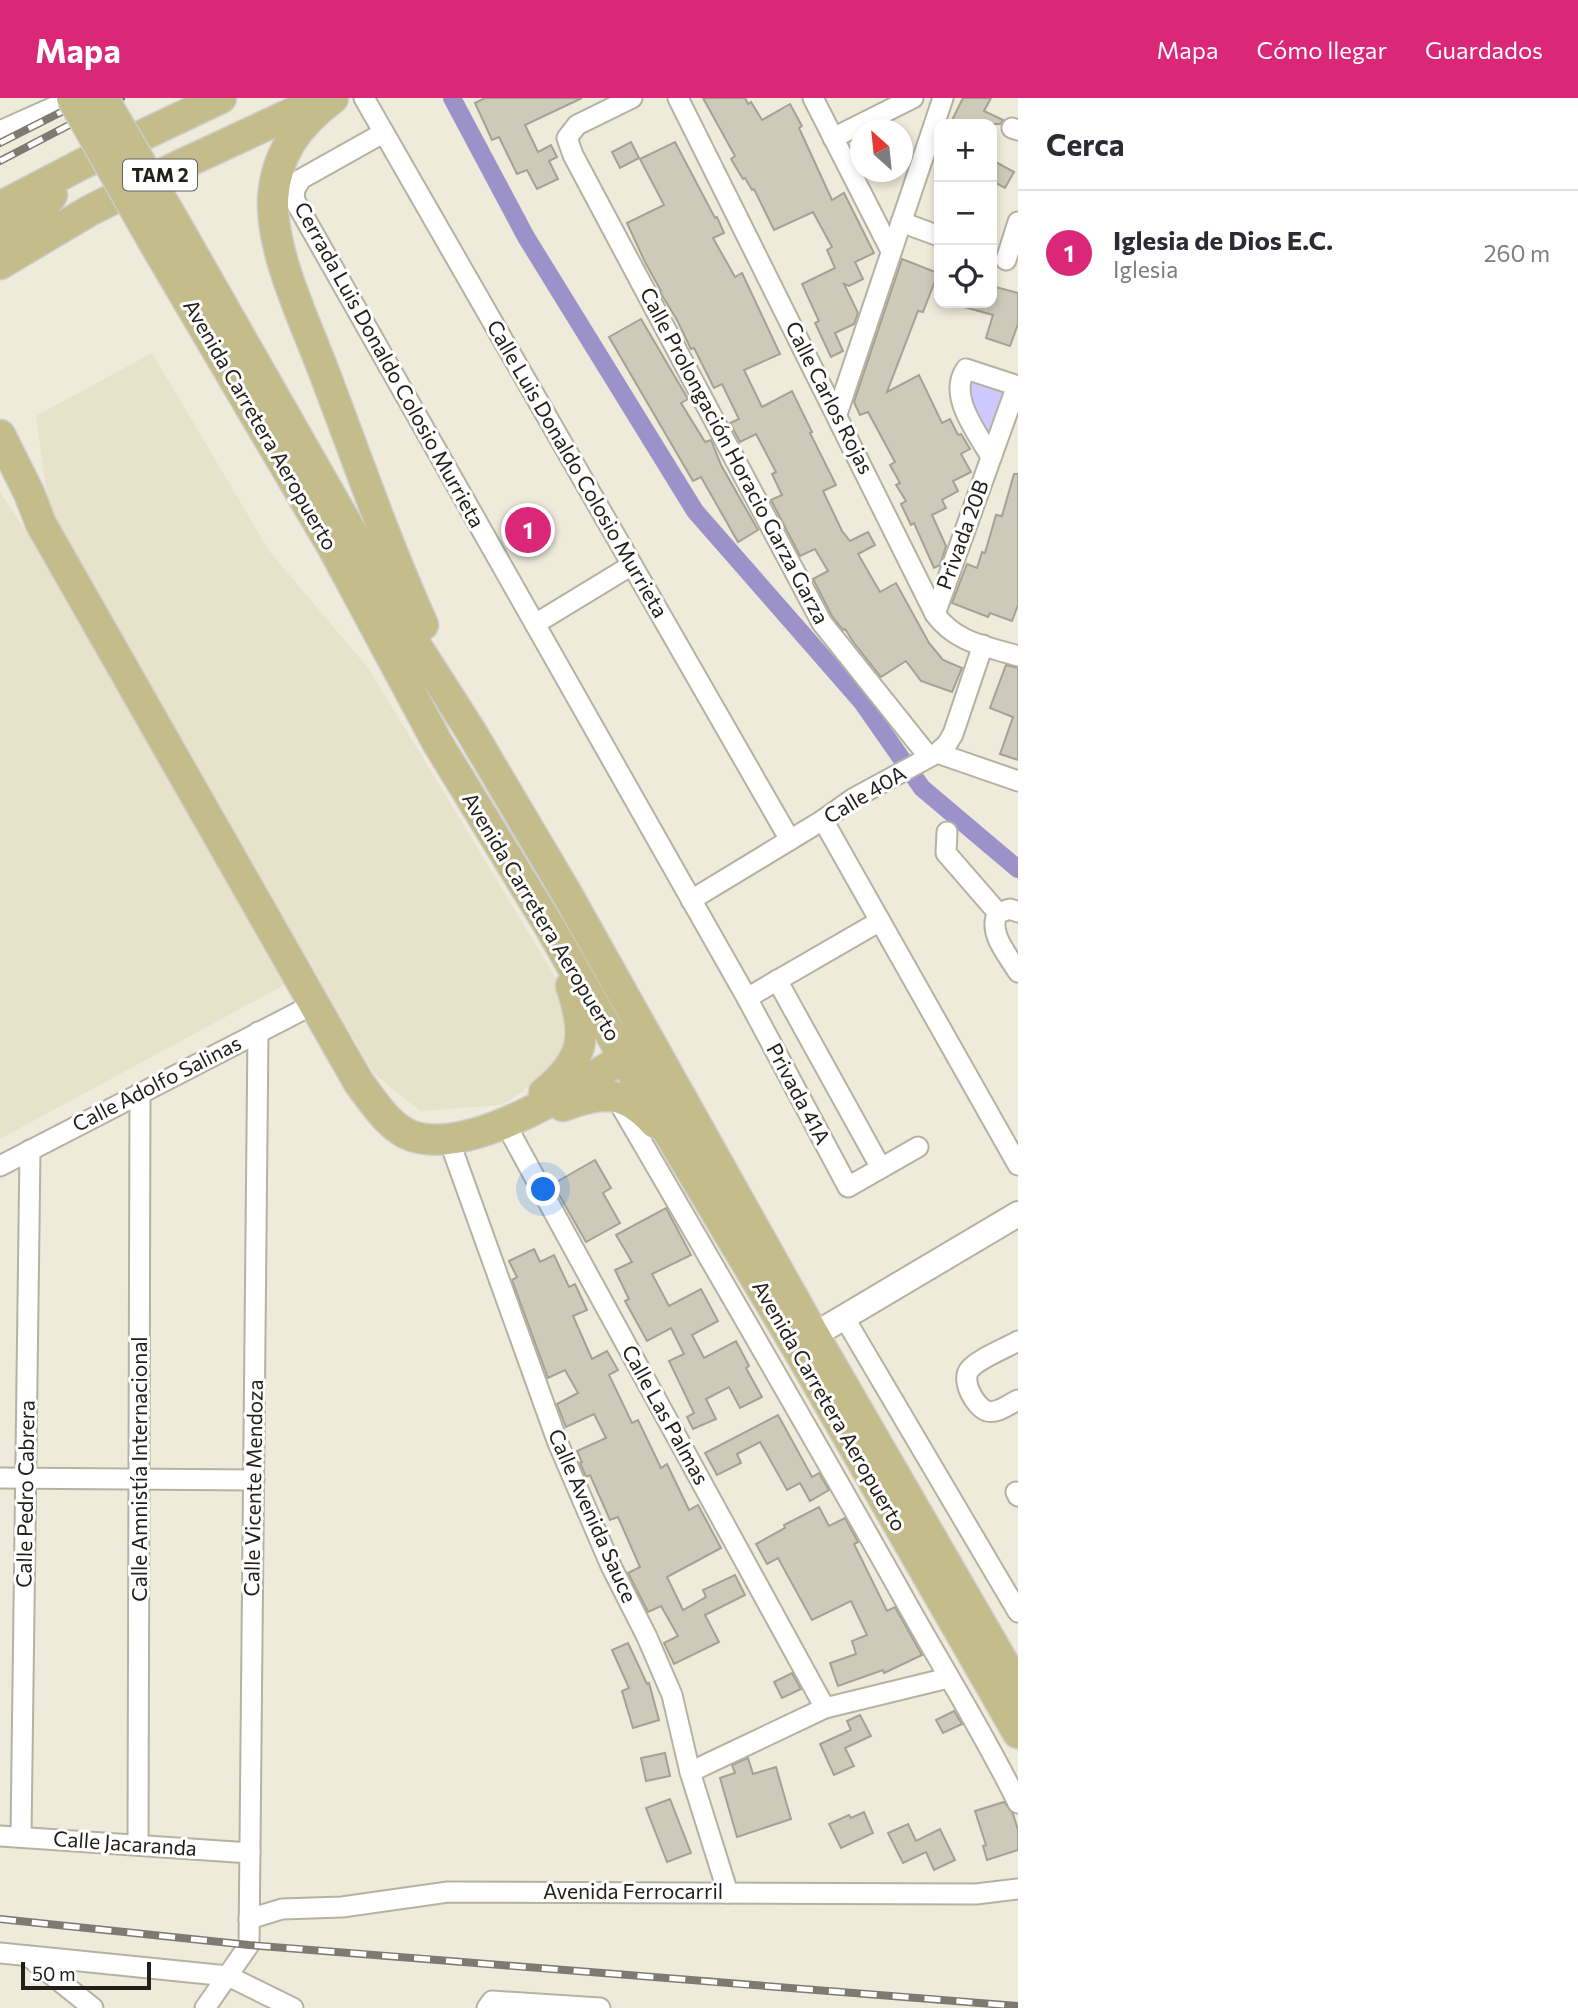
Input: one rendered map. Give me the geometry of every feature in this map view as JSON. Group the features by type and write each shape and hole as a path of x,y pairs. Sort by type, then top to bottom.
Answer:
{"main road":[{"name":"Avenida Carretera Aeropuerto","path":"73,98 166,235 470,730 590,934 805,1340 1018,1732"},
{"name":"Avenida Carretera Aeropuerto","path":"103,98 166,235 437,742 551,929 691,1172 805,1340 1018,1688"},
{"name":"TAM 2","path":"0,207 221,98"},
{"name":"TAM 2","path":"0,264 89,211 172,169 326,98"},
{"path":"333,98 312,114 296,132 279,163 273,221 279,248 413,603 470,730"},
{"path":"0,233 43,206 72,170"},
{"path":"0,274 60,237 89,211"},
{"path":"0,435 41,524"},
{"path":"0,470 41,524 359,1083 397,1128 412,1136 449,1140 595,1096 614,1095 643,1110 691,1172"},
{"path":"510,1121 562,1079 572,1067 581,1041 579,1013 551,929"},
{"path":"510,1121 624,1058 624,1037 590,934"}],"street":[{"path":"0,131 73,98"},
{"name":"Calle Luis Donaldo Colosio Murrieta","path":"363,98 790,840"},
{"name":"Calle Prolongación Horacio Garza Garza","path":"632,98 577,125 567,138 573,155 822,623 928,758"},
{"name":"Calle Carlos Rojas","path":"678,98 935,614 946,628 957,636 1018,656"},
{"path":"813,98 891,251"},
{"path":"833,138 913,98"},
{"path":"836,414 943,98"},
{"name":"Cerrada Luis Donaldo Colosio Murrieta","path":"383,133 302,179 295,189 294,199 747,998"},
{"path":"901,222 934,234"},
{"path":"1005,260 1018,222"},
{"name":"Privada 20B","path":"935,614 1016,392 1012,384 966,369 958,387 991,457"},
{"path":"535,624 632,565"},
{"name":"Calle 40A","path":"691,900 823,820 854,797 928,758 947,744 953,734 983,645"},
{"path":"928,758 1018,782"},
{"path":"823,820 1018,1165"},
{"path":"947,832 946,853 998,913"},
{"path":"1018,912 1010,909 998,913 993,921 995,932 1018,972"},
{"path":"747,998 880,921"},
{"name":"Privada 41A","path":"777,980 881,1168"},
{"name":"Privada 41A","path":"747,998 848,1187 918,1147"},
{"name":"Calle Adolfo Salinas","path":"0,1166 314,1003"},
{"name":"Calle Vicente Mendoza","path":"228,1976 249,1945 258,1032"},
{"name":"Calle Amnistía Internacional","path":"138,1845 140,1093"},
{"path":"614,1095 797,1408 948,1678 994,1754 1018,1803"},
{"name":"Calle Las Palmas","path":"510,1121 825,1707"},
{"name":"Calle Avenida Sauce","path":"449,1140 558,1443 611,1566 652,1646 672,1695 690,1772 728,1893"},
{"name":"Calle Pedro Cabrera","path":"21,1837 30,1150"},
{"path":"805,1340 1018,1214"},
{"path":"844,1317 1018,1612"},
{"path":"1018,1341 970,1368 966,1377 979,1406 986,1411 996,1411 1018,1400"},
{"path":"0,1478 254,1480"},
{"path":"690,1772 825,1707 948,1678"},
{"name":"Calle Jacaranda","path":"0,1836 250,1853"},
{"name":"Avenida Ferrocarril","path":"249,1919 282,1909 342,1907 448,1892 976,1894 1018,1889"},
{"path":"0,1953 228,1976 293,2008"},
{"path":"27,1956 93,2008"},
{"path":"205,2008 228,1976"},
{"path":"487,2008 492,2001 600,2008"}],"shaded area":[{"path":"152,353 270,552 369,669 565,993 573,1031 559,1066 503,1105 420,1111 374,1074 49,510 36,416"},
{"path":"961,376 1012,384 991,457"},
{"path":"0,492 26,531 288,983 0,1139"}],"building":[{"path":"485,98 582,98 525,125 538,152 551,145 557,157 549,161 558,179 537,189 527,170 517,174 499,137 492,140 475,103"},
{"path":"703,98 745,98 748,104 751,102 762,120 790,104 802,126 799,128 832,200 844,193 874,253 855,262 863,279 849,286 844,284 858,313 854,324 835,333 843,351 831,357 815,323 819,321 802,284 835,268 827,250 832,247 813,212 774,230 754,189 743,179 731,159 735,156"},
{"path":"963,98 991,98 984,111 1003,120 997,124 997,119 952,119"},
{"path":"631,142 639,158 620,168 612,152"},
{"path":"675,142 724,233 713,238 735,277 742,273 780,354 744,370 762,407 792,391 836,485 823,491 842,531 850,541 868,532 875,545 858,554 880,592 896,583 929,643 943,660 962,668 952,692 921,681 906,661 881,677 832,616 813,579 828,571 815,549 800,556 771,500 782,495 772,474 776,472 756,434 740,442 730,423 739,419 722,384 714,388 694,348 691,349 660,292 627,223 664,205 640,159"},
{"path":"997,163 1014,172 1005,188 997,184"},
{"path":"902,259 934,271 934,283 923,312 918,311 887,392 919,375 942,423 950,419 958,435 961,434 970,449 961,454 971,472 953,481 958,491 942,500 946,508 932,515 946,546 940,565 934,568 914,523 911,525 901,504 906,501 896,485 900,483 890,465 895,462 868,412 860,415 854,402"},
{"path":"997,287 1018,293 1018,324 1010,346 986,338 993,315 968,308 997,308"},
{"path":"641,319 688,399 681,403 705,442 711,440 721,465 758,530 738,542 701,477 693,481 609,337"},
{"path":"1014,474 1018,474 1018,605 1012,621 990,613 988,617 952,603 967,564 977,568 982,552 985,553 996,515 1002,516"},
{"path":"1006,665 1018,668 1018,760 1000,754 1013,717 990,708"},
{"path":"595,1160 611,1188 603,1193 620,1223 586,1242 553,1184"},
{"path":"666,1208 691,1255 652,1274 669,1306 701,1289 718,1321 692,1335 704,1358 736,1341 749,1366 746,1368 762,1397 740,1408 729,1387 706,1399 716,1419 693,1429 687,1417 694,1413 669,1361 684,1354 671,1328 647,1341 625,1301 629,1299 615,1270 632,1262 616,1235"},
{"path":"534,1249 540,1262 554,1255 569,1287 575,1284 587,1310 573,1316 592,1359 607,1351 618,1370 609,1375 632,1423 638,1420 661,1468 667,1464 689,1510 698,1505 721,1548 667,1577 683,1610 706,1597 703,1590 735,1575 745,1595 705,1615 719,1642 674,1664 664,1643 678,1636 661,1606 648,1612 628,1573 640,1567 618,1517 610,1520 590,1475 586,1477 580,1463 582,1462 577,1451 606,1438 594,1414 566,1427 557,1404 578,1393 565,1370 548,1378 512,1280 517,1277 509,1261"},
{"path":"778,1415 812,1477 819,1473 829,1490 810,1501 800,1483 787,1490 760,1442 737,1454 741,1463 717,1475 705,1453"},
{"path":"819,1507 829,1526 845,1518 858,1542 854,1544 887,1611 895,1607 922,1655 884,1673 883,1670 838,1686 830,1663 856,1654 852,1641 867,1635 851,1601 812,1620 778,1558 767,1564 756,1544 785,1528 784,1525"},
{"path":"628,1643 647,1684 649,1683 659,1720 633,1728 622,1691 629,1688 612,1650"},
{"path":"792,1673 801,1689 782,1698 774,1682"},
{"path":"954,1711 962,1724 943,1733 936,1720"},
{"path":"860,1715 871,1736 845,1748 854,1766 834,1775 820,1744 851,1730 847,1721"},
{"path":"665,1753 670,1776 646,1781 641,1758"},
{"path":"748,1758 753,1774 776,1767 791,1819 737,1837 720,1778 735,1773 732,1765"},
{"path":"670,1799 691,1853 667,1862 646,1808"},
{"path":"1004,1802 1013,1814 1018,1830 1018,1850 987,1860 983,1846 986,1845 975,1811"},
{"path":"864,1812 873,1833 841,1848 829,1824"},
{"path":"908,1824 916,1841 940,1829 955,1860 934,1870 926,1852 903,1863 888,1833"}],"waterway":[{"path":"452,98 526,237 695,511 862,702 922,788 1018,869"}],"railway":[{"path":"0,143 89,98"},
{"path":"0,161 121,98"},
{"path":"0,1919 249,1945 1018,2006"}],"place":[{"name":"Iglesia de Dios E.C.","path":"528,530"}]}
